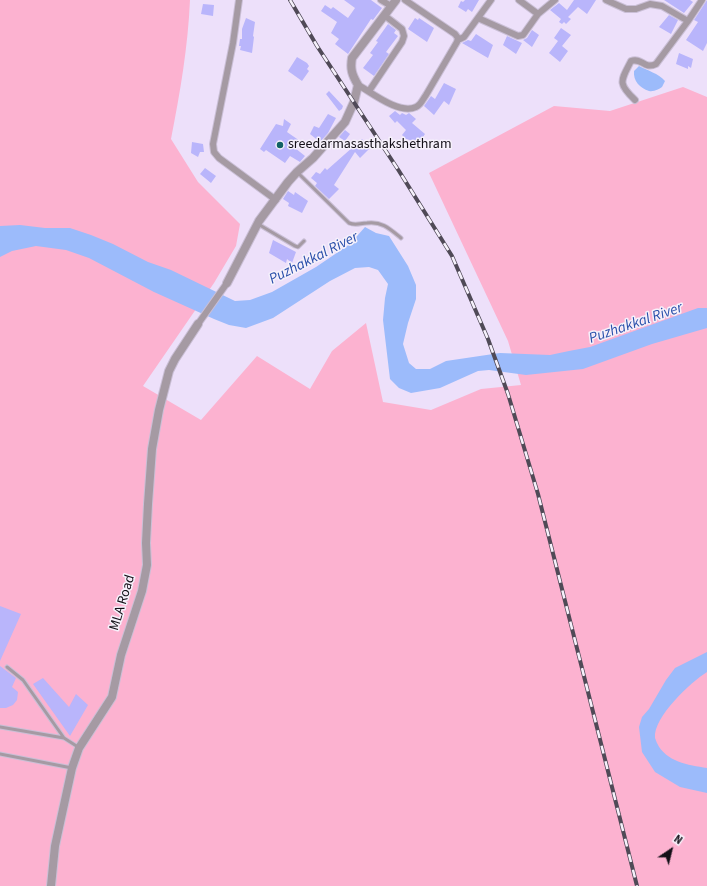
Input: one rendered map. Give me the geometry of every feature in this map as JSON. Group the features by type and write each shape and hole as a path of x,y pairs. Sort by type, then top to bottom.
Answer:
{"street":[{"path":"239,0 233,43 214,144 214,152 219,158 276,200"},
{"path":"381,0 393,3 352,58 350,66 351,74 358,85 394,106 405,108 416,107 421,102 430,89 458,38"},
{"path":"405,0 455,34 458,38"},
{"path":"458,38 460,39 464,37 491,0"},
{"path":"519,0 538,14"},
{"path":"478,18 518,36 527,31 538,14 555,0"},
{"path":"606,0 626,9 636,9 650,4 662,6 688,21"},
{"path":"635,100 624,90 622,83 631,61 638,60 646,66 656,64 702,0"},
{"path":"369,91 402,42 404,36 402,29 384,15"},
{"path":"198,324 227,283 258,224 297,172 313,158 345,122 354,102 358,85"},
{"name":"MLA Road","path":"51,886 55,846 72,768 79,748 112,697 121,655 142,591 147,565 146,543 151,461 159,410 169,371 198,324"}],"lane":[{"path":"297,172 349,223 355,226 366,223 380,223 401,238"},
{"path":"258,224 295,246 298,247 304,241"},
{"path":"7,667 23,680 64,738 79,748"},
{"path":"0,727 64,738"},
{"path":"0,754 72,768"}],"shaded area":[{"path":"0,0 190,0 183,70 171,139 198,182 240,224 236,246 214,283 143,386 201,420 257,356 310,389 332,351 366,323 383,402 431,410 481,389 521,385 508,341 429,173 554,106 610,111 683,87 707,97 707,886 0,886"}],"water":[{"path":"639,66 662,78 665,81 662,87 649,91 640,86 634,75 634,71"},
{"path":"20,225 45,228 70,228 91,235 113,244 148,262 171,270 235,301 250,300 272,292 316,267 350,244 365,227 376,233 389,236 408,266 416,285 416,299 403,344 409,363 416,369 430,369 446,361 500,353 550,355 590,347 698,308 707,308 707,328 652,344 583,369 526,375 489,370 478,371 440,388 411,393 399,388 390,379 383,320 388,284 378,270 369,267 355,268 330,281 273,318 246,328 229,325 214,319 154,292 89,258 66,250 36,246 12,251 0,257 0,226"},
{"path":"707,652 707,672 683,692 666,711 660,720 655,738 661,749 678,762 707,768 707,793 680,787 655,772 642,752 639,727 642,717 649,709 675,668"}],"building":[{"path":"344,0 371,0 382,8 373,20 371,19 348,54 335,44 339,39 331,33 337,22 321,11 325,5 331,9 333,7 348,18 355,8"},
{"path":"465,0 479,0 472,12 468,9 466,12 458,7 461,1 463,2"},
{"path":"574,0 596,0 587,14 578,7 568,17 571,19 566,24 564,22 562,24 559,22 561,19 550,10 559,3 567,10"},
{"path":"664,0 690,0 693,2 684,13"},
{"path":"707,0 707,43 703,51 686,40 698,22 694,20"},
{"path":"203,4 214,5 213,16 201,14"},
{"path":"669,15 678,20 671,34 659,27"},
{"path":"246,18 255,22 252,53 240,50 241,46 239,46 240,39 242,39 242,29"},
{"path":"415,18 418,20 419,18 434,28 427,42 408,29"},
{"path":"388,24 396,30 394,33 398,36 386,52 389,54 374,76 363,68 373,55 370,53 378,42 376,41"},
{"path":"561,28 571,35 562,46 568,51 560,62 549,53 558,41 554,38"},
{"path":"532,30 539,35 532,47 523,40 527,38"},
{"path":"476,34 493,45 488,58 462,43 468,40 471,41"},
{"path":"507,36 522,43 516,54 503,45"},
{"path":"679,53 693,59 691,68 688,66 688,69 676,64"},
{"path":"297,57 309,66 307,69 309,71 302,81 288,71"},
{"path":"444,83 456,89 449,105 444,101 434,115 424,106 431,96 435,99"},
{"path":"329,91 343,106 339,111 326,94"},
{"path":"395,111 400,115 402,113 406,115 409,113 416,119 412,123 425,134 419,143 417,144 413,140 406,139 402,135 406,130 397,121 395,123 389,116"},
{"path":"328,114 336,118 328,133 320,142 310,134 314,126 319,128"},
{"name":"sreedarmasasthakshethram","path":"284,119 291,124 287,132 300,141 295,148 305,156 300,162 290,156 285,163 266,150 264,152 260,149 276,124 283,126"},
{"path":"345,130 350,134 345,141 339,137"},
{"path":"362,139 370,148 360,158 355,152 334,185 339,189 329,199 315,186 317,183 311,178 316,172 320,174 325,168 327,170"},
{"path":"192,142 203,144 204,152 200,152 198,157 191,153"},
{"path":"205,168 216,176 211,183 200,174"},
{"path":"288,191 294,195 295,192 308,201 302,213 288,206 289,203 283,199"},
{"path":"273,240 296,252 292,263 287,259 286,263 269,253"},
{"path":"0,606 21,614 0,661"},
{"path":"0,666 16,678 12,687 18,692 17,700 13,705 6,708 0,708"},
{"path":"43,678 69,707 76,694 88,705 70,736 33,684"}],"railway":[{"path":"290,0 317,46 399,171 452,256 488,339 508,394 538,494 637,886"}],"place":[{"name":"sreedarmasasthakshethram","path":"280,145"}],"water label":[{"name":"Puzhakkal River","path":"314,259"},
{"name":"Puzhakkal River","path":"636,324"}]}
